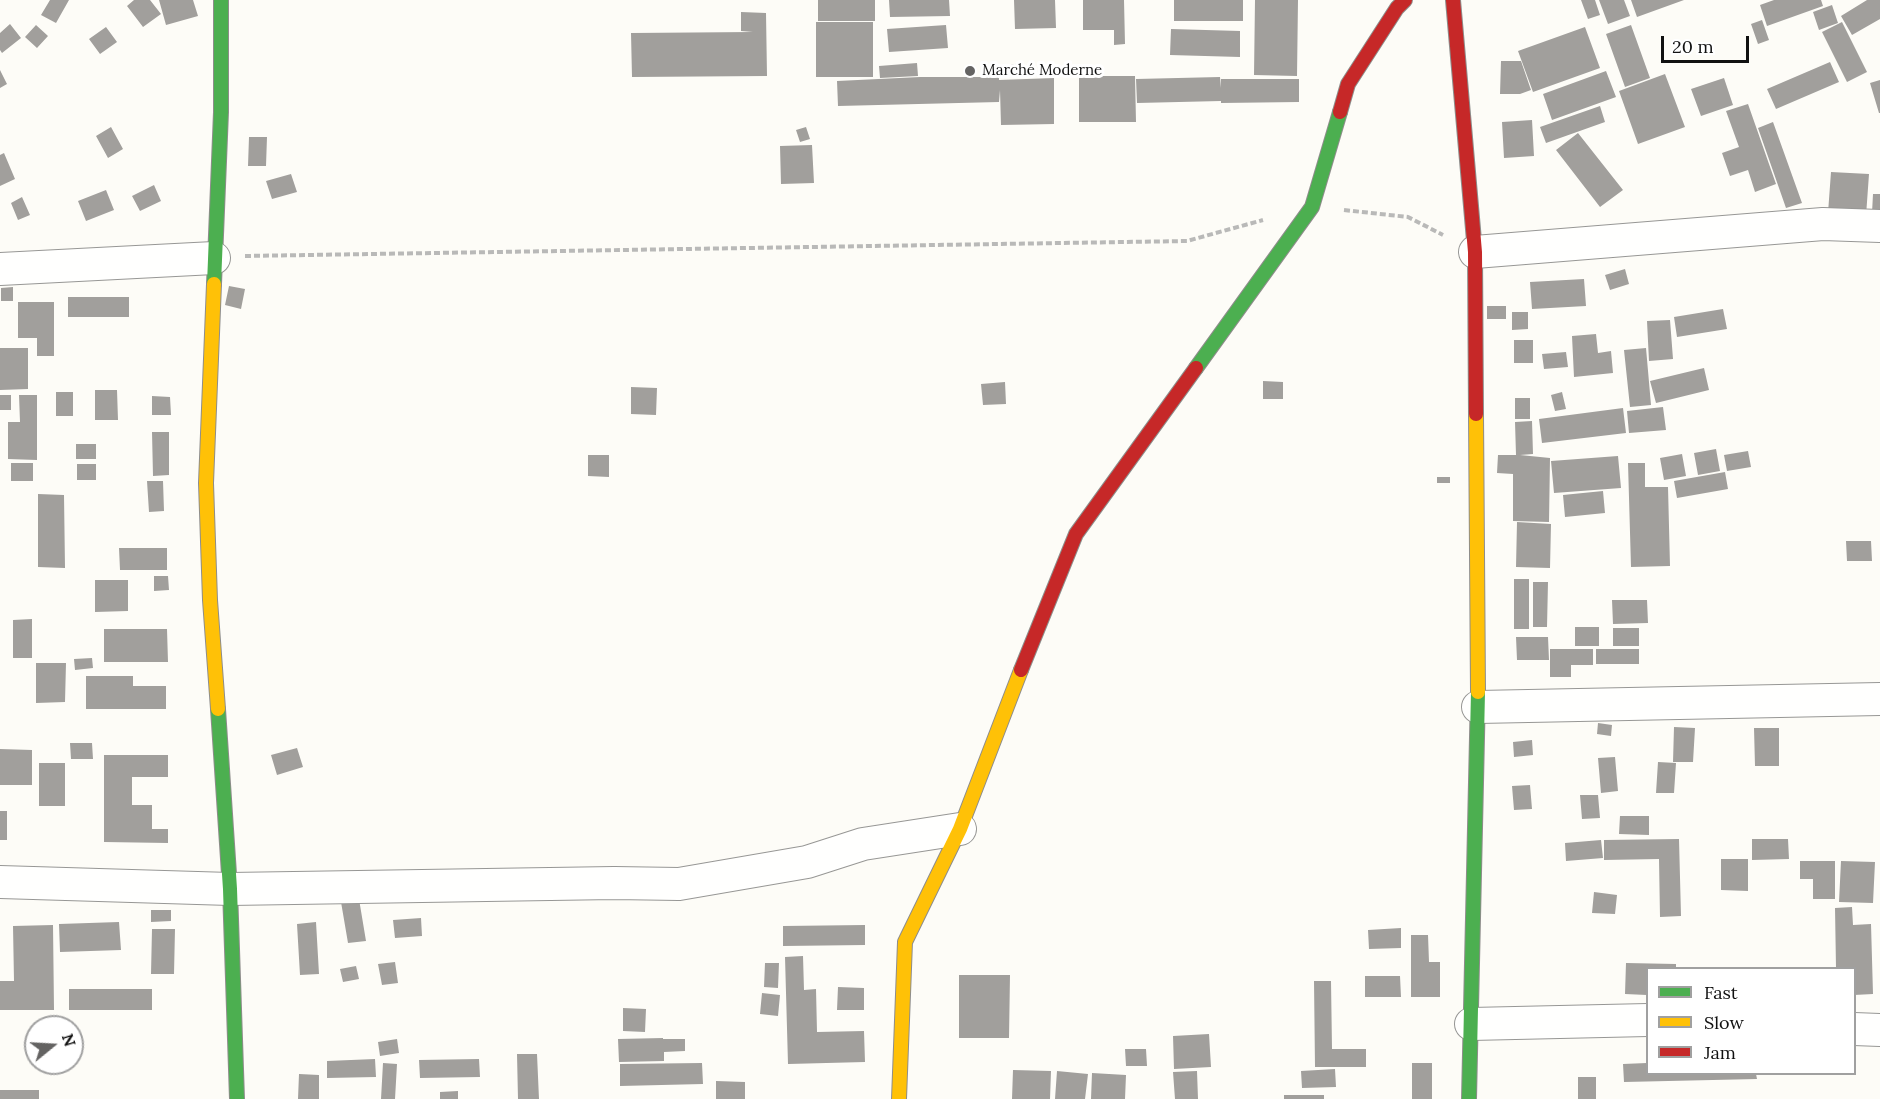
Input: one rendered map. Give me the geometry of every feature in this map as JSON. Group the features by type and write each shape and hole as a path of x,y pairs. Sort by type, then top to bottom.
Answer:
{"street":[{"path":"221,0 221,112 214,258 207,537 230,889 237,1099"},
{"path":"899,1099 905,942 960,830 1076,534 1312,207 1348,84 1397,8 1405,0"},
{"path":"1453,0 1475,252 1478,707 1469,1099"},
{"path":"1475,252 1822,224 1880,226"},
{"path":"0,269 214,258"},
{"path":"1478,707 1880,699"},
{"path":"0,882 230,889 679,884 807,862 863,844 960,830"},
{"path":"1471,1024 1646,1020"},
{"path":"1856,1029 1880,1030"}],"path":[{"path":"1312,207 1408,217 1475,252"},
{"path":"214,258 268,254 1187,241 1267,219"}],"building":[{"path":"50,0 69,0 56,23 41,15"},
{"path":"134,0 150,0 161,14 143,27 127,6"},
{"path":"159,0 193,0 198,16 166,25"},
{"path":"818,0 875,0 875,21 818,21"},
{"path":"889,0 949,0 950,16 890,17"},
{"path":"1014,0 1055,0 1056,28 1015,29"},
{"path":"1083,0 1124,0 1125,44 1114,45 1114,30 1083,30"},
{"path":"1174,0 1243,0 1243,21 1174,21"},
{"path":"1255,0 1298,0 1297,76 1254,75"},
{"path":"1581,0 1595,0 1600,15 1588,19"},
{"path":"1599,0 1624,0 1630,16 1608,24"},
{"path":"1631,0 1684,0 1637,17"},
{"path":"1774,0 1821,0 1823,6 1767,26 1760,5"},
{"path":"1867,0 1880,0 1880,19 1852,35 1841,16"},
{"path":"1832,5 1838,23 1819,30 1813,12"},
{"path":"741,12 766,13 767,76 632,77 631,33 753,32 741,31"},
{"path":"1762,20 1769,40 1758,44 1751,24"},
{"path":"816,22 873,22 873,77 816,77"},
{"path":"1842,22 1867,72 1847,82 1822,32"},
{"path":"10,24 21,38 2,53 0,33"},
{"path":"36,25 48,36 37,48 25,37"},
{"path":"946,25 948,48 889,52 887,29"},
{"path":"1631,25 1650,78 1625,87 1606,34"},
{"path":"106,27 117,42 100,54 89,39"},
{"path":"1585,27 1600,68 1533,92 1518,51"},
{"path":"1171,29 1240,31 1240,57 1170,55"},
{"path":"1501,61 1521,61 1531,90 1520,94 1500,94"},
{"path":"1830,62 1839,82 1776,109 1767,89"},
{"path":"917,63 918,76 880,78 879,66"},
{"path":"1019,63 1021,73 1013,75 1011,65"},
{"path":"0,70 7,84 0,88"},
{"path":"1606,71 1616,97 1552,120 1543,94"},
{"path":"1665,74 1685,127 1638,144 1619,91"},
{"path":"1079,76 1135,76 1136,122 1079,122"},
{"path":"920,77 999,77 999,80 1054,78 1054,124 1001,125 1000,90 999,102 838,106 837,81"},
{"path":"1220,77 1221,88 1221,79 1299,79 1299,102 1137,103 1136,79"},
{"path":"1724,78 1733,105 1701,116 1691,89"},
{"path":"1880,80 1880,113 1879,113 1870,83"},
{"path":"1748,104 1776,184 1755,192 1748,170 1730,176 1722,153 1739,147 1726,111"},
{"path":"1600,106 1605,122 1546,143 1540,127"},
{"path":"1532,120 1534,156 1504,158 1502,122"},
{"path":"1773,122 1802,203 1786,208 1758,128"},
{"path":"111,127 123,149 108,158 96,136"},
{"path":"806,127 810,139 800,142 796,130"},
{"path":"1578,133 1623,190 1600,207 1556,150"},
{"path":"249,137 267,137 266,166 248,166"},
{"path":"812,145 814,183 781,184 780,146"},
{"path":"4,153 15,179 0,186 0,155"},
{"path":"1831,172 1869,174 1866,216 1828,213"},
{"path":"291,174 297,192 272,199 266,181"},
{"path":"154,185 161,201 140,211 132,196"},
{"path":"106,190 114,210 86,221 78,201"},
{"path":"1873,194 1880,194 1880,213 1872,213"},
{"path":"22,197 30,215 18,220 11,203"},
{"path":"1625,269 1629,284 1610,290 1605,275"},
{"path":"1584,279 1586,306 1532,309 1530,282"},
{"path":"229,286 245,289 241,309 225,305"},
{"path":"13,287 13,301 1,301 1,288"},
{"path":"68,297 129,297 129,317 68,317"},
{"path":"18,302 54,302 54,356 37,356 37,338 18,338"},
{"path":"1487,306 1506,306 1506,319 1487,319"},
{"path":"1723,309 1727,329 1677,337 1674,317"},
{"path":"1512,312 1528,312 1528,329 1512,330"},
{"path":"1670,320 1673,359 1649,361 1647,321"},
{"path":"1596,334 1598,353 1611,351 1613,373 1574,377 1572,336"},
{"path":"1514,340 1533,340 1533,363 1514,363"},
{"path":"0,348 28,348 28,389 0,390"},
{"path":"1646,348 1651,405 1630,407 1624,350"},
{"path":"1566,352 1568,367 1544,369 1542,354"},
{"path":"1704,368 1709,390 1656,403 1650,381"},
{"path":"1263,381 1283,382 1283,399 1263,399"},
{"path":"1005,382 1006,404 983,405 981,384"},
{"path":"631,387 657,388 656,415 631,414"},
{"path":"95,390 117,390 118,420 95,420"},
{"path":"56,392 73,392 73,416 56,416"},
{"path":"1562,392 1566,409 1555,411 1551,395"},
{"path":"0,395 11,395 11,410 0,410"},
{"path":"19,395 37,395 37,460 8,459 8,422 20,422"},
{"path":"152,396 170,397 171,415 152,415"},
{"path":"1515,398 1530,398 1530,419 1515,419"},
{"path":"1663,407 1666,430 1629,433 1627,411"},
{"path":"1623,408 1626,433 1542,443 1539,419"},
{"path":"1532,421 1533,454 1520,455 1550,458 1549,522 1513,521 1513,474 1497,473 1498,455 1516,455 1515,422"},
{"path":"152,432 169,432 169,475 153,476"},
{"path":"76,444 96,444 96,459 76,459"},
{"path":"1716,449 1720,471 1698,475 1694,453"},
{"path":"1748,451 1751,467 1727,471 1724,455"},
{"path":"1682,454 1686,476 1664,480 1660,458"},
{"path":"588,455 609,455 609,477 588,476"},
{"path":"1618,456 1621,488 1554,493 1551,461"},
{"path":"11,463 33,463 33,481 11,481"},
{"path":"1628,463 1645,463 1645,487 1668,487 1670,566 1631,567"},
{"path":"77,464 96,464 96,480 77,480"},
{"path":"1725,472 1728,489 1677,498 1674,481"},
{"path":"1437,477 1450,477 1450,483 1437,483"},
{"path":"147,481 163,481 164,511 149,512"},
{"path":"1603,491 1605,513 1565,517 1563,495"},
{"path":"38,494 64,495 65,568 38,567"},
{"path":"1517,522 1551,524 1550,568 1516,567"},
{"path":"1846,541 1871,541 1872,561 1847,561"},
{"path":"119,548 167,548 167,570 120,570"},
{"path":"154,576 168,576 169,590 154,591"},
{"path":"1514,579 1529,579 1529,629 1514,629"},
{"path":"95,580 128,580 128,611 95,612"},
{"path":"1533,582 1548,582 1547,627 1533,627"},
{"path":"1612,600 1647,600 1648,623 1613,624"},
{"path":"32,619 32,658 13,658 13,620"},
{"path":"1575,627 1599,627 1599,646 1575,646"},
{"path":"1613,628 1639,628 1639,646 1613,646"},
{"path":"104,629 167,629 168,662 104,662"},
{"path":"1516,637 1548,637 1549,660 1517,660"},
{"path":"1550,649 1593,649 1593,665 1571,665 1571,677 1550,677"},
{"path":"1596,649 1639,649 1639,664 1596,664"},
{"path":"92,658 93,668 75,670 74,659"},
{"path":"36,663 66,663 65,702 36,703"},
{"path":"86,676 133,676 133,686 166,686 166,709 86,709"},
{"path":"1598,723 1612,725 1611,736 1597,734"},
{"path":"1674,727 1695,728 1693,762 1673,762"},
{"path":"1754,728 1779,728 1779,766 1755,766"},
{"path":"1532,740 1533,755 1514,757 1513,742"},
{"path":"70,743 92,743 93,759 71,759"},
{"path":"297,748 303,767 277,775 271,755"},
{"path":"0,749 32,750 32,785 0,785"},
{"path":"104,755 168,755 168,777 132,777 132,805 152,805 152,829 168,829 168,843 104,842"},
{"path":"1615,757 1618,791 1601,793 1598,758"},
{"path":"1658,762 1676,763 1674,793 1656,793"},
{"path":"39,763 65,763 65,806 39,806"},
{"path":"1530,785 1532,809 1514,810 1512,786"},
{"path":"1580,795 1598,795 1600,818 1582,819"},
{"path":"0,811 7,811 7,840 0,840"},
{"path":"1620,816 1649,816 1649,835 1619,834"},
{"path":"1679,839 1681,916 1660,917 1659,859 1604,860 1604,840"},
{"path":"1752,839 1788,839 1789,859 1752,860"},
{"path":"1601,840 1603,858 1566,861 1565,843"},
{"path":"1721,859 1748,859 1748,891 1721,890"},
{"path":"1800,861 1835,861 1835,899 1813,899 1813,879 1800,879"},
{"path":"1841,861 1875,862 1873,903 1839,902"},
{"path":"1594,892 1617,895 1615,914 1592,913"},
{"path":"359,899 366,941 348,943 341,902"},
{"path":"1852,907 1853,925 1871,924 1873,994 1856,995 1856,967 1836,967 1835,908"},
{"path":"151,910 171,910 171,921 151,922"},
{"path":"421,918 422,936 395,938 393,920"},
{"path":"119,922 121,950 60,952 59,924"},
{"path":"316,922 319,974 300,975 297,924"},
{"path":"53,925 54,1010 0,1010 0,981 14,981 13,926"},
{"path":"865,925 865,945 783,946 783,926"},
{"path":"1401,928 1401,948 1369,949 1368,930"},
{"path":"152,929 175,929 174,974 151,974"},
{"path":"1411,935 1428,935 1429,962 1440,962 1440,997 1411,997"},
{"path":"803,956 804,990 816,989 817,1032 864,1031 865,1062 788,1064 785,957"},
{"path":"395,962 398,983 382,985 378,964"},
{"path":"765,963 779,963 778,988 764,987"},
{"path":"1626,963 1676,964 1676,967 1646,967 1646,995 1625,994"},
{"path":"356,966 359,979 343,982 340,969"},
{"path":"959,975 1010,975 1009,1038 959,1038"},
{"path":"1365,976 1400,976 1401,997 1365,997"},
{"path":"1314,981 1331,981 1332,1049 1366,1049 1366,1067 1315,1067"},
{"path":"838,987 864,988 864,1010 837,1010"},
{"path":"69,989 152,989 152,1010 69,1010"},
{"path":"762,993 780,995 778,1016 760,1014"},
{"path":"623,1008 646,1009 645,1032 623,1031"},
{"path":"1209,1034 1211,1067 1174,1069 1173,1036"},
{"path":"397,1039 399,1053 380,1056 378,1042"},
{"path":"618,1039 685,1039 685,1051 664,1052 664,1061 619,1062"},
{"path":"1125,1049 1146,1049 1147,1066 1126,1066"},
{"path":"517,1054 537,1054 539,1099 518,1099"},
{"path":"375,1059 376,1077 327,1078 327,1061"},
{"path":"479,1059 480,1077 420,1078 419,1060"},
{"path":"383,1063 397,1064 395,1099 381,1099"},
{"path":"702,1063 703,1084 620,1086 620,1064"},
{"path":"1412,1063 1432,1063 1432,1099 1412,1099"},
{"path":"1646,1063 1646,1075 1756,1075 1757,1079 1624,1082 1623,1064"},
{"path":"1335,1069 1336,1087 1302,1088 1301,1071"},
{"path":"1013,1070 1051,1071 1050,1099 1012,1099"},
{"path":"1057,1071 1088,1074 1085,1099 1055,1099"},
{"path":"1197,1071 1198,1099 1175,1099 1173,1072"},
{"path":"1092,1073 1126,1075 1125,1099 1091,1099"},
{"path":"299,1074 319,1075 319,1099 298,1099"},
{"path":"1578,1077 1596,1077 1596,1099 1578,1099"},
{"path":"716,1081 745,1082 745,1099 716,1099"},
{"path":"0,1090 39,1090 39,1099 0,1099"},
{"path":"458,1091 458,1099 440,1099 440,1092"},
{"path":"1284,1095 1324,1095 1324,1099 1284,1099"}],"traffic: fast":[{"path":"214,284 221,112 221,0"},
{"path":"1196,368 1312,207 1340,112"},
{"path":"1469,1099 1478,692"},
{"path":"218,709 230,889 237,1099"}],"traffic: slow":[{"path":"214,284 206,483 210,600 218,709"},
{"path":"1476,414 1478,692"},
{"path":"899,1099 905,942 960,829 1021,670"}],"traffic: jam":[{"path":"1340,112 1348,84 1397,8 1405,0"},
{"path":"1453,0 1475,252 1476,414"},
{"path":"1021,670 1076,534 1196,368"}],"place":[{"name":"Marché Moderne","path":"970,71"}]}
